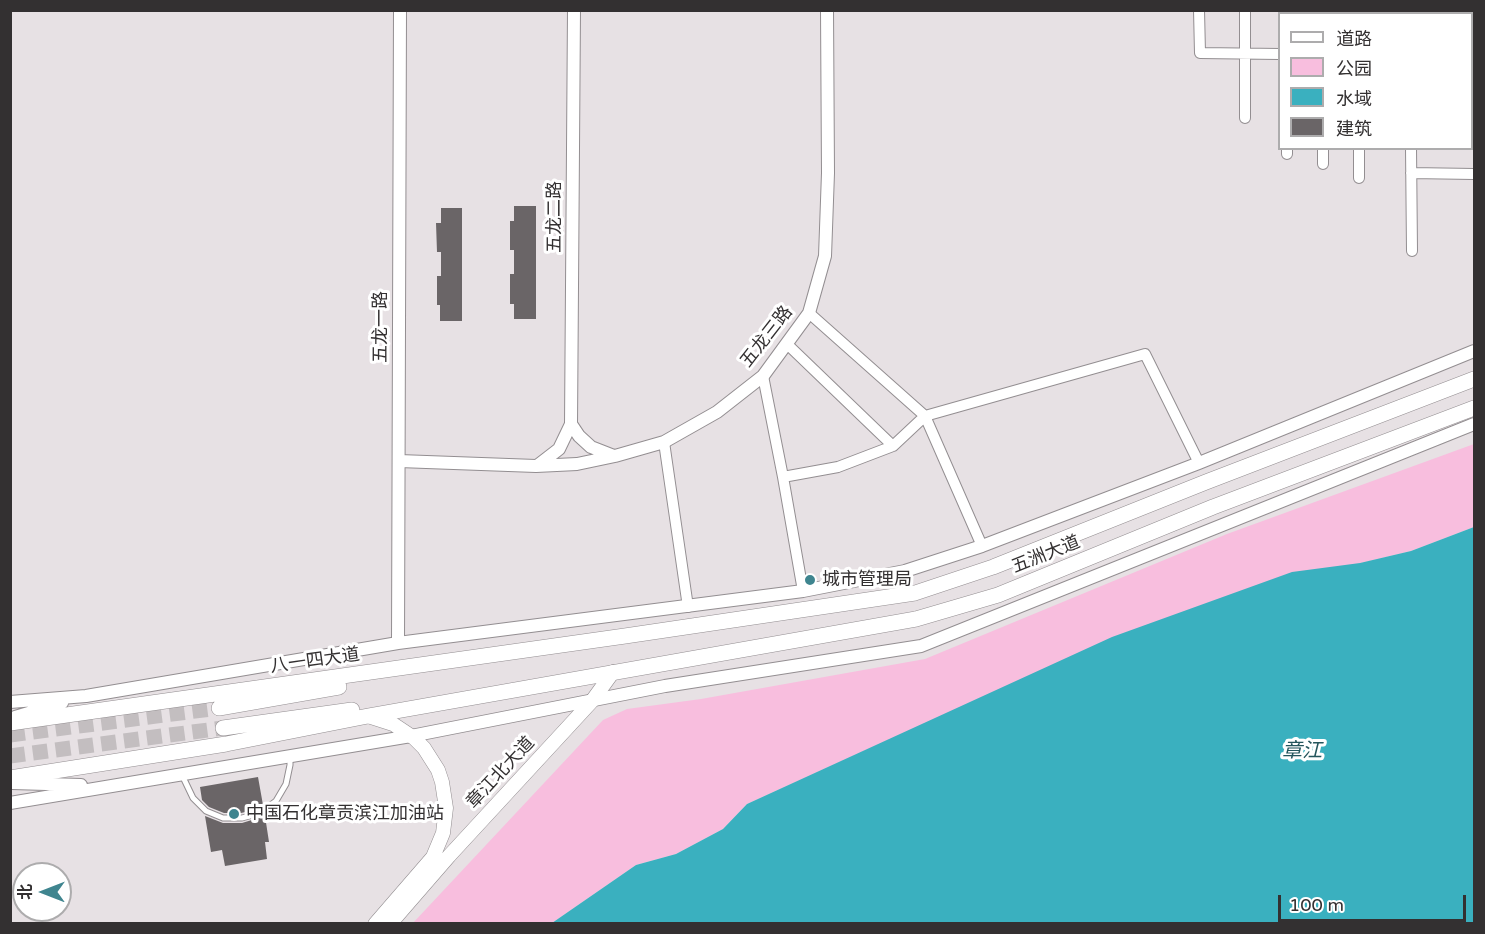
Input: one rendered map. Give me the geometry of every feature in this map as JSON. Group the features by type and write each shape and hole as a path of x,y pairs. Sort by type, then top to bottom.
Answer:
{"main road":[{"name":"五洲大道","path":"625,636 915,593 993,567 1206,482 1470,382"},
{"name":"五洲大道","path":"613,672 916,619 998,596 1213,507 1470,411"},
{"path":"219,708 625,636"},
{"name":"八一四大道","path":"10,723 625,636"},
{"path":"10,778 226,744 613,672"},
{"path":"223,728 613,672"},
{"name":"章江北大道","path":"390,924 592,701 613,672"},
{"path":"368,716 393,724 411,736 432,759 445,795 444,827 433,857 375,924"}],"street":[{"name":"五龙一路","path":"398,643 399,10"},
{"name":"五龙二路","path":"572,424 574,10"},
{"name":"五龙三路","path":"399,461 536,466 577,464 615,456 664,442 717,412 763,376 808,313 825,256 828,173 827,10"},
{"path":"1199,10 1200,53 1278,54"},
{"path":"1245,10 1245,118"},
{"path":"1323,150 1323,164"},
{"path":"1359,150 1359,178"},
{"path":"1411,150 1412,251"},
{"path":"1411,172 1474,174"},
{"path":"808,313 925,416 982,546"},
{"path":"787,344 893,446"},
{"path":"10,702 86,696 398,643 803,591 905,571 982,546 1199,463 1474,351"},
{"path":"783,477 838,467 893,446 925,416 1145,354 1199,463"},
{"path":"763,376 803,591"},
{"path":"572,424 579,436 591,447 615,456"},
{"path":"536,466 559,449 572,424"},
{"path":"10,803 411,736 665,686 921,646 1474,424"},
{"path":"664,442 688,607"},
{"path":"10,718 86,696"},
{"path":"10,783 108,785"}],"lane":[{"path":"181,773 188,791 206,811 223,818 242,818 260,813 276,801 286,784 290,756"}],"green space":[{"path":"1474,444 1474,527 1411,551 1361,563 875,746 747,804 723,829 676,854 636,865 552,923 412,924 603,720 627,709 701,699 925,659 1227,534"}],"water":[{"name":"章江","path":"1474,527 1474,923 552,923 636,865 676,854 723,829 747,804 1112,637 1292,572 1360,563 1411,551"}],"building":[{"path":"514,206 536,206 536,319 514,319 514,304 510,304 510,274 514,274 514,250 510,250 510,221 514,221"},
{"path":"441,208 462,208 462,321 440,321 440,305 437,305 437,276 441,276 441,252 437,252 436,223 441,223"},
{"path":"258,777 263,805 258,809 241,813 224,813 209,807 202,800 200,787"},
{"path":"205,816 223,823 242,823 265,816 269,842 265,842 267,859 225,866 222,850 211,852"}],"tunnel":[{"path":"10,735 219,708"},
{"path":"10,756 223,728"}],"place":[{"name":"城市管理局","path":"810,580"},
{"name":"中国石化章贡滨江加油站","path":"234,814"}]}
